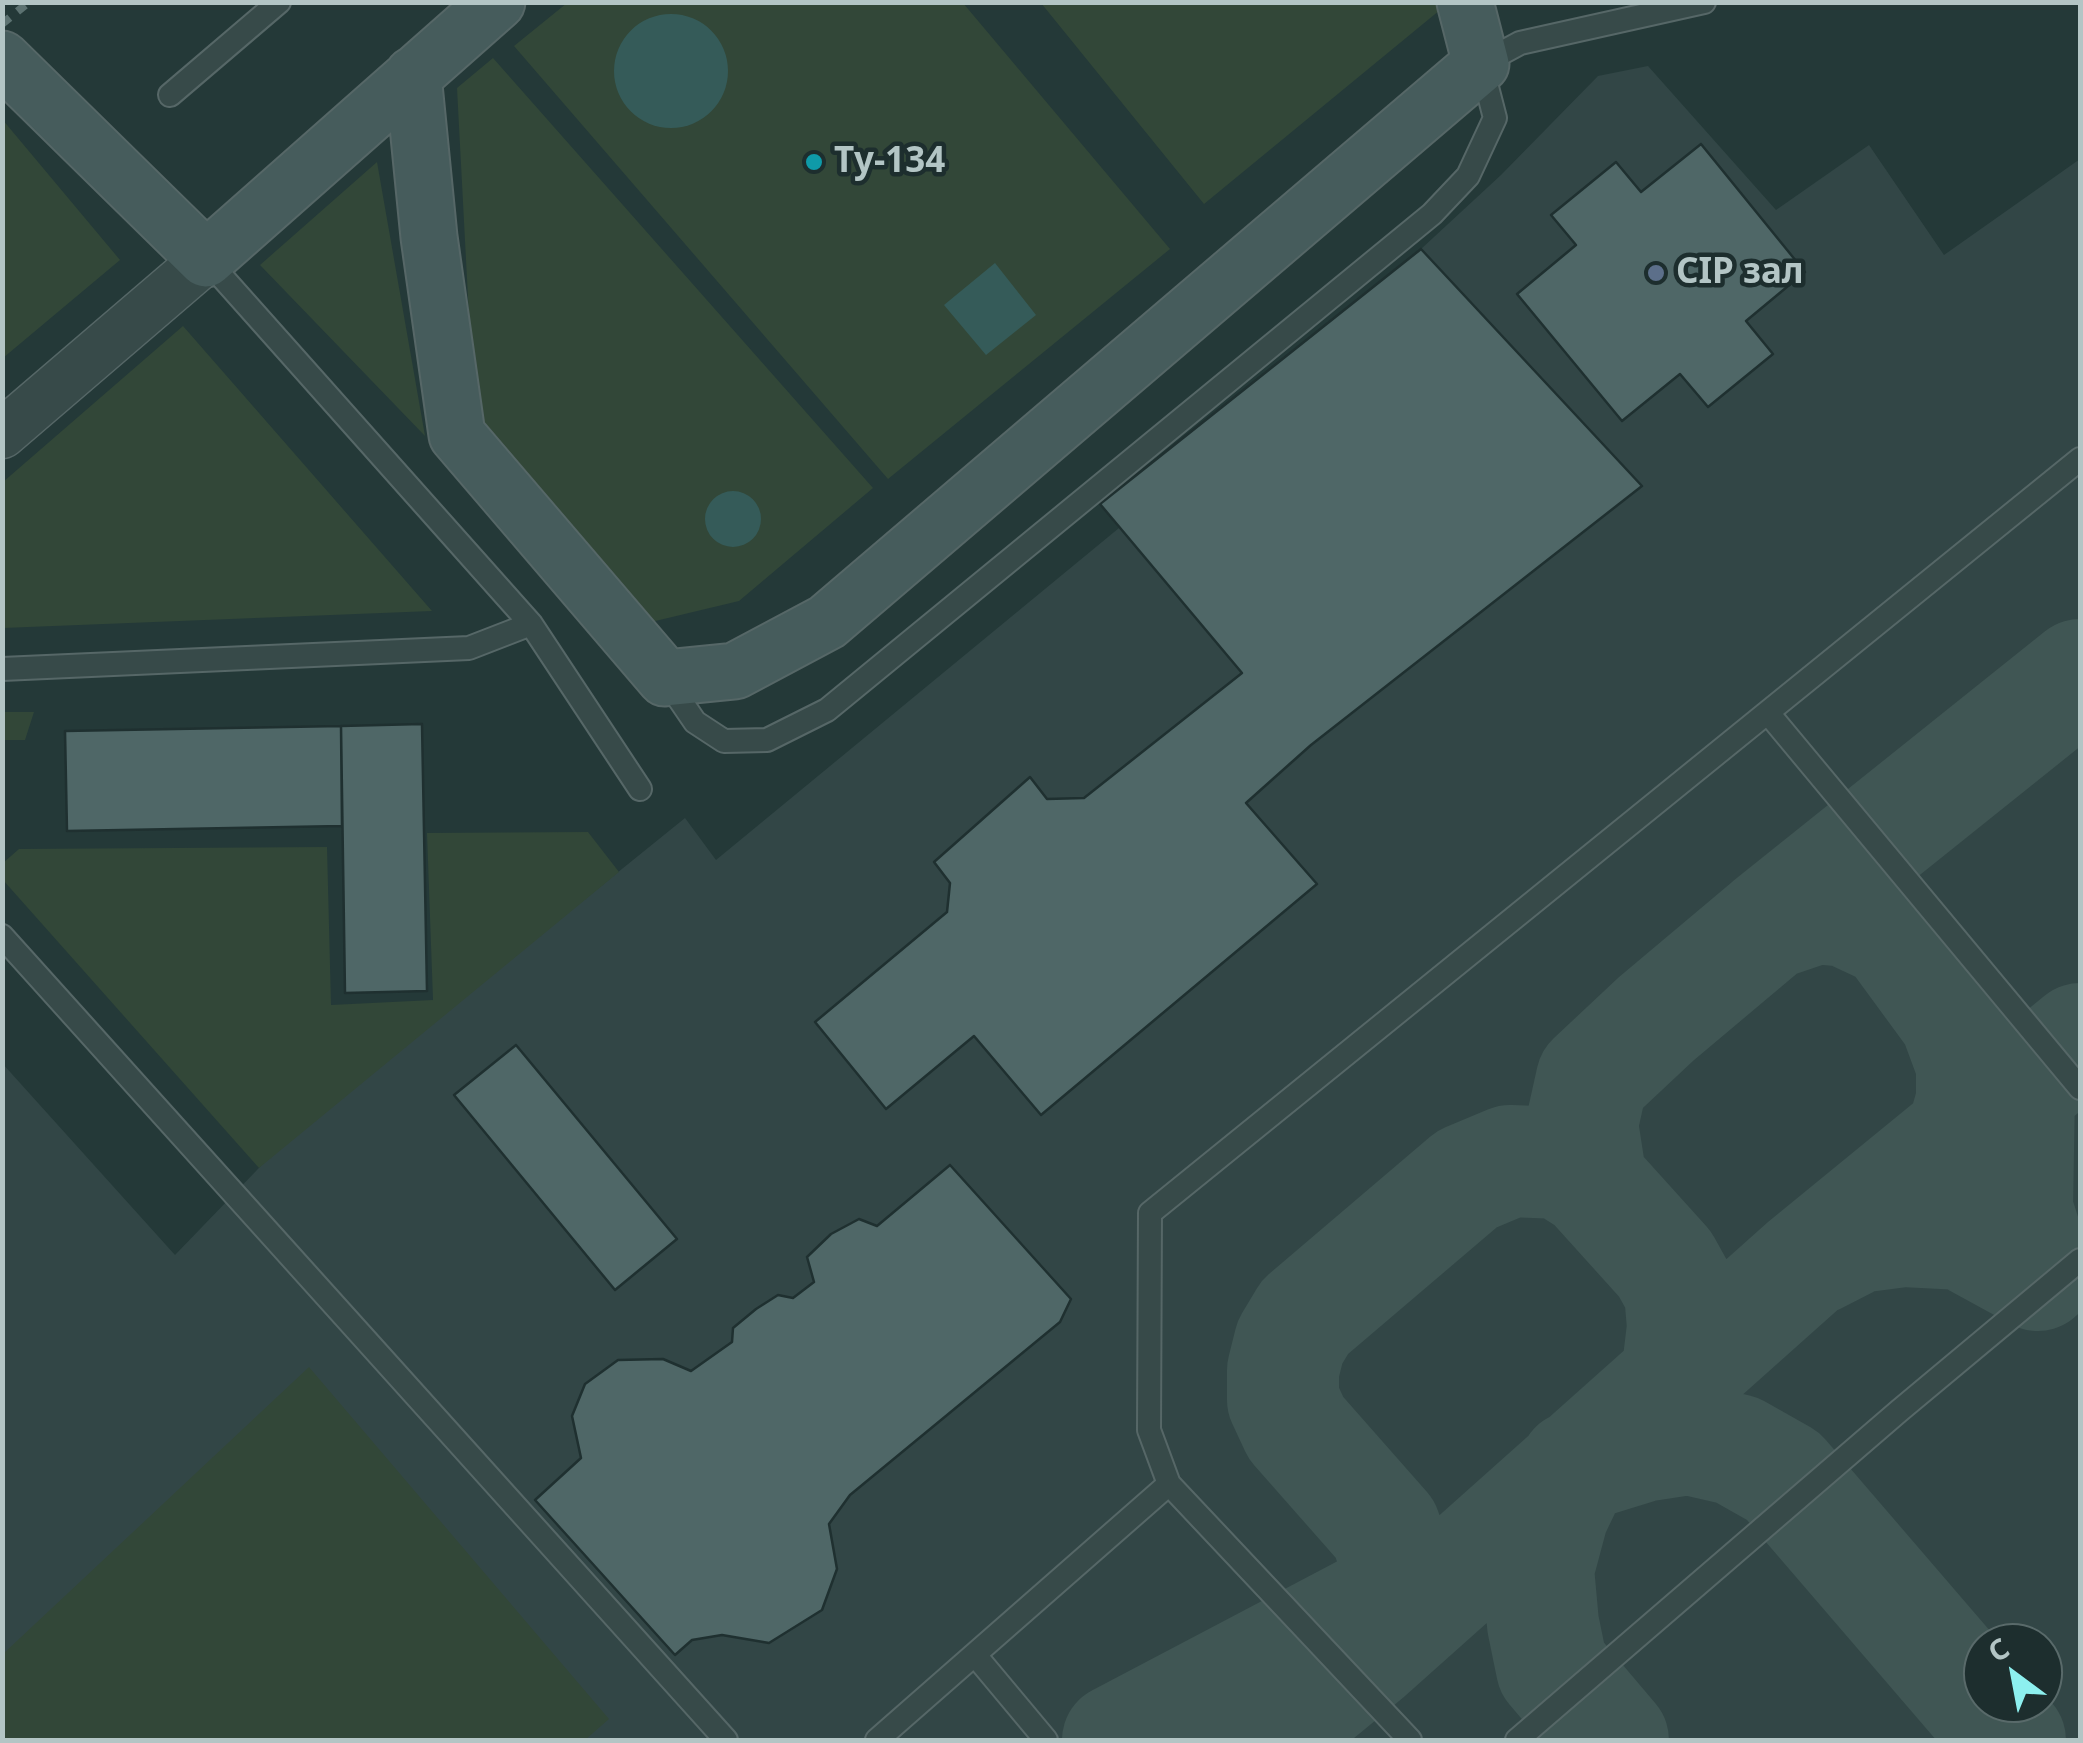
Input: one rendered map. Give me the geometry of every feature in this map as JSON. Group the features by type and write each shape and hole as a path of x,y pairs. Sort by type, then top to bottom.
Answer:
{"street":[{"path":"2,434 498,2"},
{"path":"413,76 429,237 456,434 665,678 735,671 826,622 1481,64 1465,2"},
{"path":"2,58 206,259"}],"lane":[{"path":"170,95 279,2"},
{"path":"665,678 695,722 724,741 768,740 827,710 1432,214 1468,176 1495,118 1481,64 1520,43 1704,2"},
{"path":"206,259 531,624 640,789"},
{"path":"1410,1740 1170,1484 1149,1430 1150,1213 2080,460"},
{"path":"2,669 470,648 531,624"},
{"path":"1768,712 2080,1088"},
{"path":"2,936 726,1740"},
{"path":"1517,1740 1899,1410 2080,1260"},
{"path":"878,1740 1170,1484"},
{"path":"975,1655 1046,1740"}],"shaded area":[{"path":"1648,66 1776,210 1869,145 1944,255 2080,159 2080,1740 3,1740 2,1063 175,1255 283,1143 685,818 716,860 1119,528 1100,504 1421,249 1598,76"}],"green space":[{"path":"1437,2 1440,10 1204,204 1041,3"},
{"path":"567,3 963,3 1170,249 888,479 514,46"},
{"path":"493,58 873,488 739,601 647,623 474,412 457,88"},
{"path":"2,119 120,260 3,358 2,358"},
{"path":"377,162 425,436 260,265"},
{"path":"183,326 432,611 3,628 3,482"},
{"path":"3,712 34,712 25,740 3,740"},
{"path":"588,832 619,872 259,1168 3,880 3,863 19,849 327,847 331,1005 433,1000 427,833"},
{"path":"309,1367 609,1719 585,1740 3,1740 3,1654"}],"water":[{"path":"671,14 693,18 711,31 724,49 728,71 724,93 711,111 693,124 671,128 649,124 631,111 618,93 614,71 618,49 631,31 649,18"},
{"path":"995,263 1036,315 986,355 944,305"},
{"path":"733,491 752,500 761,519 752,538 733,547 714,538 705,519 714,500"}],"building":[{"path":"1701,144 1805,272 1746,321 1773,354 1708,407 1680,374 1622,421 1517,294 1576,245 1551,215 1616,162 1641,192"},
{"path":"1421,249 1642,486 1311,745 1246,803 1317,884 1041,1115 974,1036 886,1109 815,1022 947,912 950,883 934,862 1030,777 1047,799 1084,798 1242,673 1100,504"},
{"path":"422,724 427,991 345,993 341,726"},
{"path":"341,726 342,826 67,831 65,731"},
{"path":"516,1045 677,1239 615,1290 454,1095"},
{"path":"950,1165 1071,1299 1060,1322 850,1495 829,1524 837,1569 822,1610 769,1643 722,1635 692,1640 675,1655 535,1500 581,1458 572,1416 585,1384 618,1360 663,1359 691,1371 732,1342 733,1328 756,1309 778,1295 793,1298 814,1282 807,1257 831,1234 859,1219 877,1226"}],"taxiway":[{"path":"1769,924 2080,675"},
{"path":"1591,1182 1582,1124 1592,1079 1769,924 1816,908 1847,911 1892,932 1955,1018 1972,1064 1972,1101 1962,1136"},
{"path":"1288,1740 1300,1710 1368,1654 1805,1264 2080,1039"},
{"path":"1815,1259 1858,1237 1904,1231 1963,1234 2038,1275 2017,1210 2019,1089"},
{"path":"1368,1654 1390,1597 1395,1558 1385,1529 1296,1428 1283,1400 1283,1370 1290,1342 1305,1317 1467,1179 1510,1161 1561,1163 1591,1182 1665,1264 1680,1291 1683,1327 1677,1377"},
{"path":"1613,1740 1552,1668 1538,1569 1553,1513 1575,1467 1643,1446 1689,1439 1737,1450 1783,1476 2010,1740"},
{"path":"1118,1740 1363,1611"}],"railway":[{"path":"2,24 29,2"}],"place":[{"name":"Ту-134","path":"814,162"},
{"name":"CIP зал","path":"1656,273"}]}
